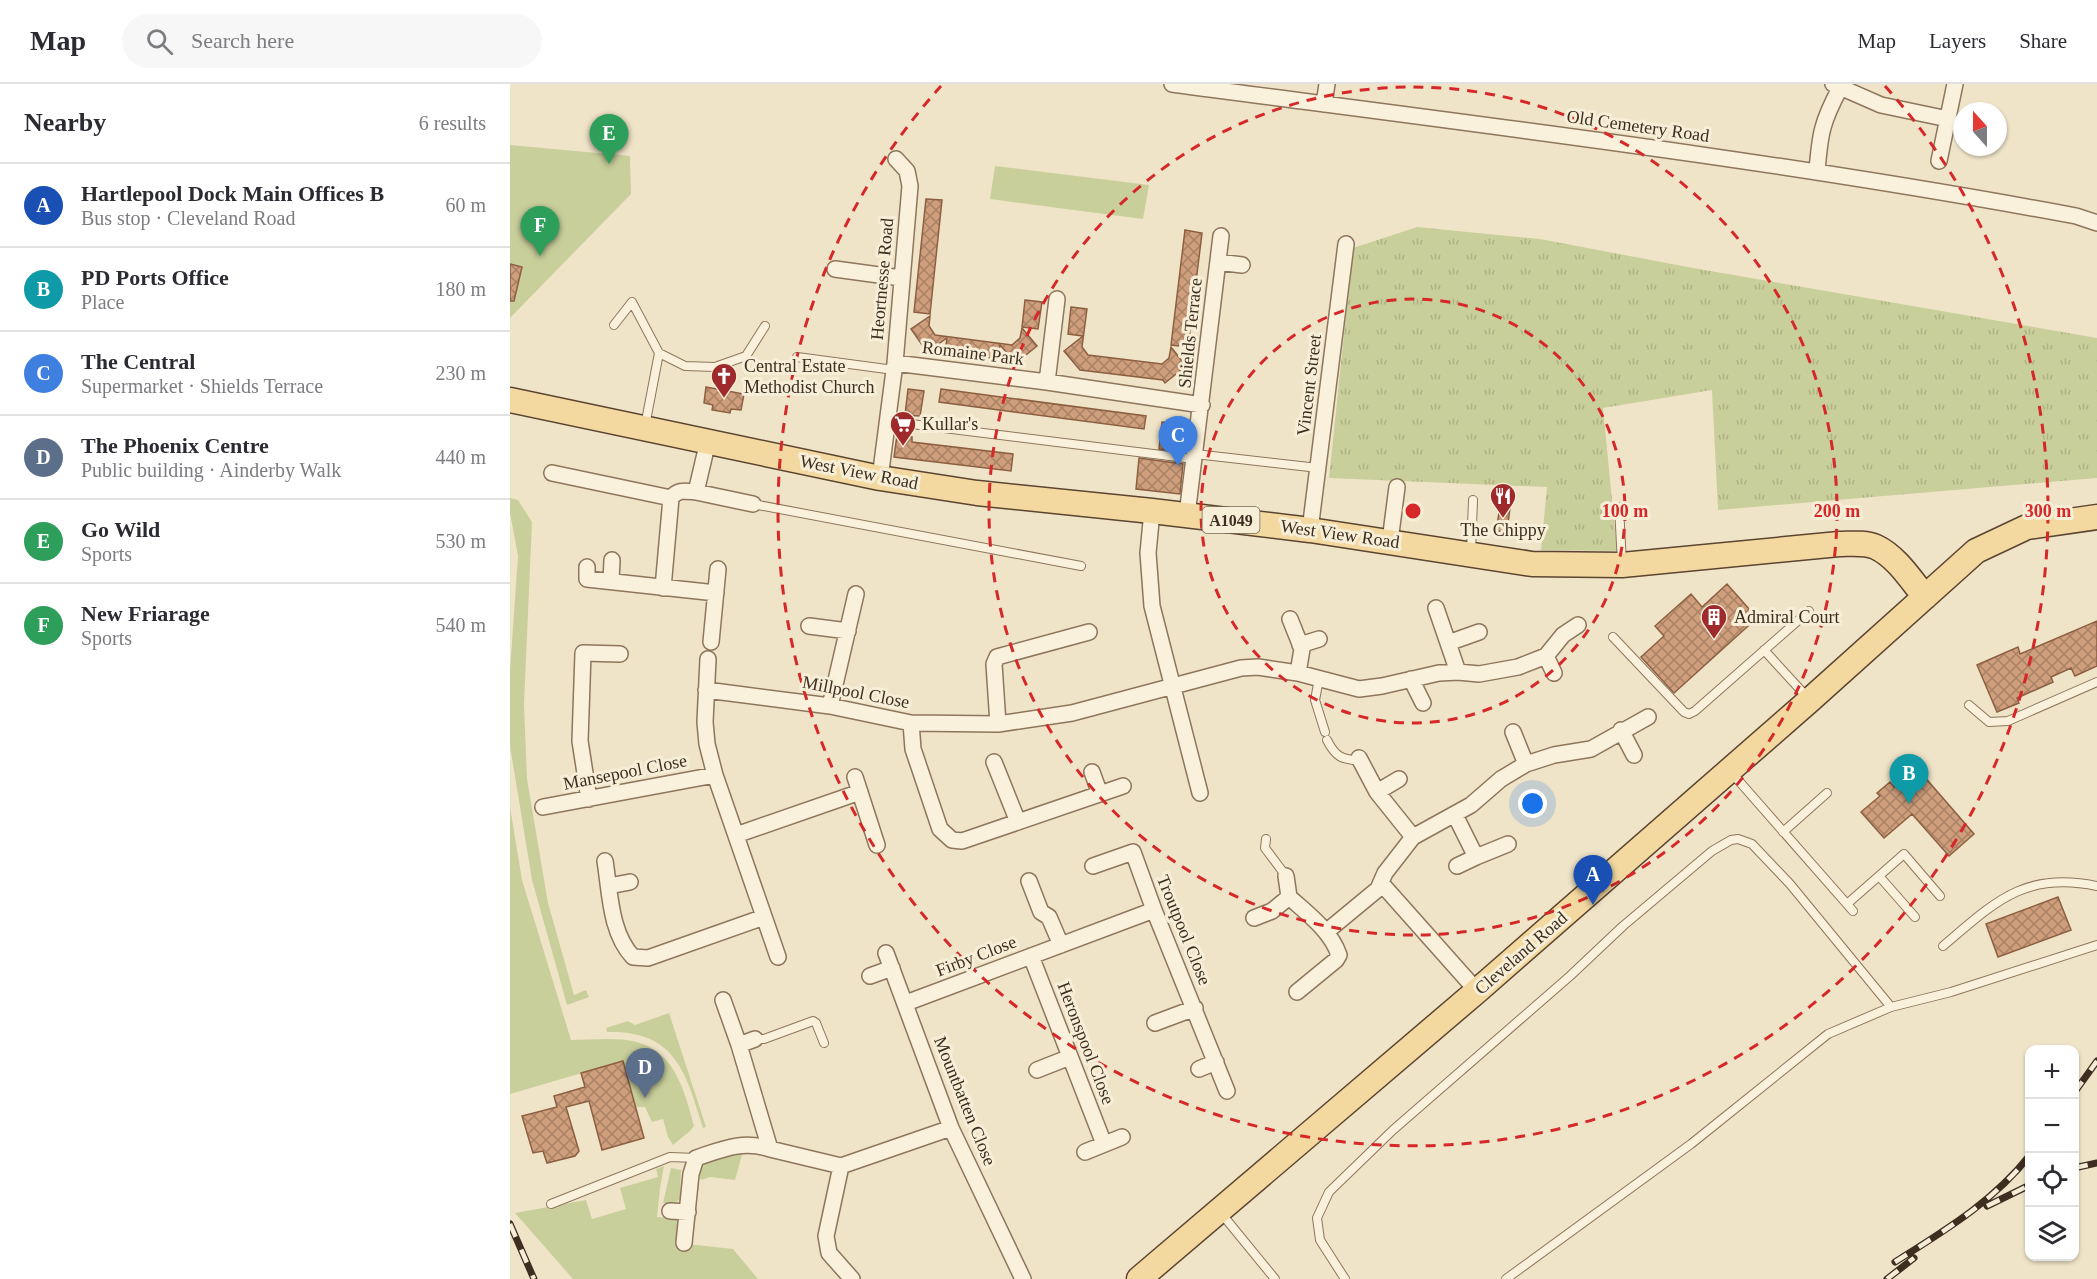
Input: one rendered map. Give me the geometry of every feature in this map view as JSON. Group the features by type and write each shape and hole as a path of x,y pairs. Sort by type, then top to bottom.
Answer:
{"main road":[{"name":"West View Road","path":"510,400 880,478 977,493 1152,510 1310,530 1532,564 1622,565 1839,544 1874,546 1889,556 1925,597"},
{"path":"1925,597 1976,551 2002,537 2027,527 2097,517"},
{"name":"Cleveland Road","path":"1139,1279 1477,991 1925,597"}],"street":[{"name":"Old Cemetery Road","path":"1172,84 1817,171 2023,206 2076,216 2097,223"},
{"path":"1324,104 1327,84"},
{"path":"1939,161 1955,84"},
{"path":"1817,171 1821,128 1837,86 1881,105 1948,119"},
{"name":"Heortnesse Road","path":"880,478 894,367 910,186 907,171 896,159"},
{"name":"Shields Terrace","path":"1187,515 1221,236"},
{"name":"Vincent Street","path":"1310,530 1346,244"},
{"name":"Shields Terrace","path":"1218,262 1242,265"},
{"path":"835,269 901,278"},
{"name":"Romaine Park","path":"1047,382 1057,299"},
{"name":"Romaine Park","path":"894,367 1047,382 1202,405"},
{"path":"696,492 708,441"},
{"path":"552,473 671,498"},
{"path":"1390,541 1397,487"},
{"path":"663,588 671,498 675,493 696,492 753,504"},
{"path":"1152,510 1148,553 1152,606 1200,793"},
{"path":"610,581 612,560"},
{"path":"587,567 587,579 716,593"},
{"path":"711,642 718,568"},
{"path":"830,706 856,594"},
{"path":"1436,608 1458,672"},
{"path":"1290,619 1302,657 1298,674"},
{"path":"1554,674 1546,656 1563,635 1578,625"},
{"path":"809,626 848,630"},
{"path":"998,724 994,664 997,657 1089,632"},
{"path":"1448,643 1479,632"},
{"path":"1300,645 1319,639"},
{"path":"589,799 580,741 583,653 620,654"},
{"name":"Millpool Close","path":"706,690 830,706 911,723 998,724 1072,713 1241,668 1258,667 1298,674 1359,689 1439,673 1479,674 1498,671 1518,667 1546,656"},
{"path":"708,659 705,722 707,744 715,775 778,957"},
{"path":"1412,679 1423,703"},
{"path":"1326,932 1378,889 1384,873 1413,837 1472,805 1501,779 1526,764 1554,755 1591,749 1647,717"},
{"path":"911,723 913,749 940,829 952,840 962,841 1123,786"},
{"path":"1621,730 1634,755"},
{"path":"1513,732 1526,764"},
{"path":"1360,760 1377,792 1413,837"},
{"path":"994,762 1017,822"},
{"path":"1092,772 1100,794"},
{"name":"Mansepool Close","path":"543,807 715,775"},
{"path":"1377,792 1399,779"},
{"path":"736,835 857,785 877,845"},
{"path":"1455,815 1476,858"},
{"path":"1457,866 1508,844"},
{"name":"Troutpool Close","path":"1093,866 1133,852 1227,1090"},
{"path":"604,861 614,916 622,942 633,957 648,958 764,917"},
{"path":"1286,876 1289,897 1326,932 1339,955 1298,992"},
{"path":"1029,881 1041,912 1049,917 1060,945"},
{"path":"609,886 630,882"},
{"path":"1381,883 1477,991"},
{"path":"1254,918 1272,911 1289,897"},
{"name":"Firby Close","path":"906,1003 1154,910"},
{"name":"Mountbatten Close","path":"886,953 951,1128 1023,1279"},
{"name":"Heronspool Close","path":"1031,956 1104,1144"},
{"path":"870,976 892,968"},
{"path":"723,1000 770,1149"},
{"path":"1155,1023 1195,1008"},
{"path":"739,1045 755,1039"},
{"path":"1037,1070 1070,1057"},
{"path":"1199,1069 1216,1062"},
{"path":"684,1243 691,1174 696,1158 735,1146 750,1144 841,1167 951,1128"},
{"path":"1085,1152 1122,1137"},
{"path":"841,1167 826,1236 829,1253 852,1279"},
{"path":"670,1211 688,1212"}],"lane":[{"path":"614,325 632,302 659,353 685,366 716,367 746,356 765,327"},
{"path":"645,428 659,353"},
{"path":"797,357 894,367"},
{"path":"887,421 1195,457 1318,468"},
{"path":"1471,555 1473,500"},
{"path":"753,504 1081,567"},
{"path":"1619,507 1622,565"},
{"path":"1613,637 1684,712 1689,714 1809,611"},
{"path":"1764,650 1810,700"},
{"path":"1319,679 1316,700 1325,732"},
{"path":"1969,705 1989,722 2008,721 2097,682"},
{"path":"1328,741 1332,752 1342,759 1360,760"},
{"path":"1729,771 1850,907 1879,876 1904,854 1940,896"},
{"path":"1783,832 1827,792"},
{"path":"1345,1279 1320,1240 1317,1218 1329,1192 1393,1130 1570,976 1623,926 1712,851 1731,840 1738,838 1752,844 1790,884 1891,1007"},
{"path":"1266,839 1265,848 1286,876"},
{"path":"1879,876 1915,916"},
{"path":"1943,946 2000,900 2029,886 2074,881 2097,886"},
{"path":"1506,1279 1691,1144 1828,1034 1891,1007 1972,986 2097,945"},
{"path":"755,1039 764,1039 813,1022 816,1023 824,1043"},
{"path":"551,1204 670,1157 696,1158"},
{"path":"1220,1212 1275,1279"}],"green space":[{"path":"510,145 630,156 631,194 510,318"},
{"path":"995,166 1149,185 1143,219 990,199"},
{"path":"1417,227 1540,239 2097,338 2097,478 1718,510 1712,390 1603,408 1617,551 1541,550 1547,487 1329,478 1353,248"},
{"path":"510,498 518,500 532,522 524,704 527,779 548,903 574,995 586,990 589,997 567,1005 532,880 510,746 510,670 518,556 510,513"},
{"path":"510,807 522,880 571,1040 629,1040 650,1047 661,1055 682,1087 694,1126 673,1145 663,1119 652,1122 645,1107 636,1107 623,1061 510,1094"},
{"path":"669,1013 706,1127 703,1128 683,1072 663,1047 648,1038 630,1033 607,1032 606,1028 628,1021 635,1025"},
{"path":"743,1151 735,1180 710,1177 701,1180 700,1170 704,1161"},
{"path":"664,1166 657,1217 677,1218 678,1243 733,1249 758,1279 573,1279 515,1213 586,1200 592,1219 626,1209 620,1188 658,1177 656,1169"},
{"path":"671,1168 681,1170 680,1199 674,1204 663,1203"}],"building":[{"path":"926,199 942,200 930,314 914,312"},
{"path":"1185,230 1202,233 1188,347 1171,345"},
{"path":"510,264 522,267 514,301 510,301"},
{"path":"1025,300 1042,302 1038,329 1022,327"},
{"path":"1071,307 1087,309 1082,347 1088,355 1162,364 1169,358 1171,347 1186,366 1165,383 1163,380 1080,370 1064,351 1083,336 1068,334"},
{"path":"930,316 929,326 935,335 1012,345 1020,338 1022,328 1037,346 1016,363 1000,345 998,359 945,352 947,338 927,352 911,329"},
{"name":"Central Estate Methodist Church","path":"706,387 744,394 741,410 731,409 730,413 712,410 713,405 704,403"},
{"path":"908,389 924,391 920,416 905,415"},
{"path":"941,389 1146,416 1144,429 939,402"},
{"path":"1162,422 1179,424 1175,451 1159,449"},
{"path":"897,435 912,437 912,442 1013,454 1011,471 894,457"},
{"path":"1139,458 1183,464 1180,494 1136,489"},
{"name":"The Chippy","path":"1500,507 1510,508 1507,532 1496,531"},
{"name":"Admiral Court","path":"1727,584 1757,618 1674,693 1641,657 1664,636 1655,626 1691,594 1702,607"},
{"path":"2097,621 2097,666 2075,676 2071,668 2051,677 2053,682 2017,698 2019,703 1997,712 1977,665 2018,647 2020,654"},
{"path":"1916,767 1974,834 1949,856 1912,814 1884,838 1861,812 1880,796 1877,793 1890,782 1894,787"},
{"path":"2058,897 2071,930 1998,957 1986,924"},
{"path":"623,1061 644,1138 602,1150 589,1101 566,1107 579,1151 575,1156 547,1163 543,1151 533,1153 522,1116 557,1107 554,1096 585,1087 581,1073"}],"railway":[{"path":"2079,1086 2097,1061"},
{"path":"1895,1262 1984,1201 2025,1161"},
{"path":"2079,1167 2097,1163"},
{"path":"1987,1206 2025,1187"},
{"path":"510,1224 534,1279"},
{"path":"1887,1279 1914,1258"}],"place":[{"name":"Go Wild","path":"609,164"},
{"name":"New Friarage","path":"540,256"},
{"name":"Central Estate Methodist Church","path":"724,399"},
{"name":"Kullar's","path":"903,447"},
{"name":"The Central","path":"1178,466"},
{"name":"The Chippy","path":"1503,519"},
{"name":"Admiral Court","path":"1714,640"},
{"name":"PD Ports Office","path":"1909,804"},
{"name":"Hartlepool Dock Main Offices B","path":"1593,905"},
{"name":"The Phoenix Centre","path":"645,1098"}]}
